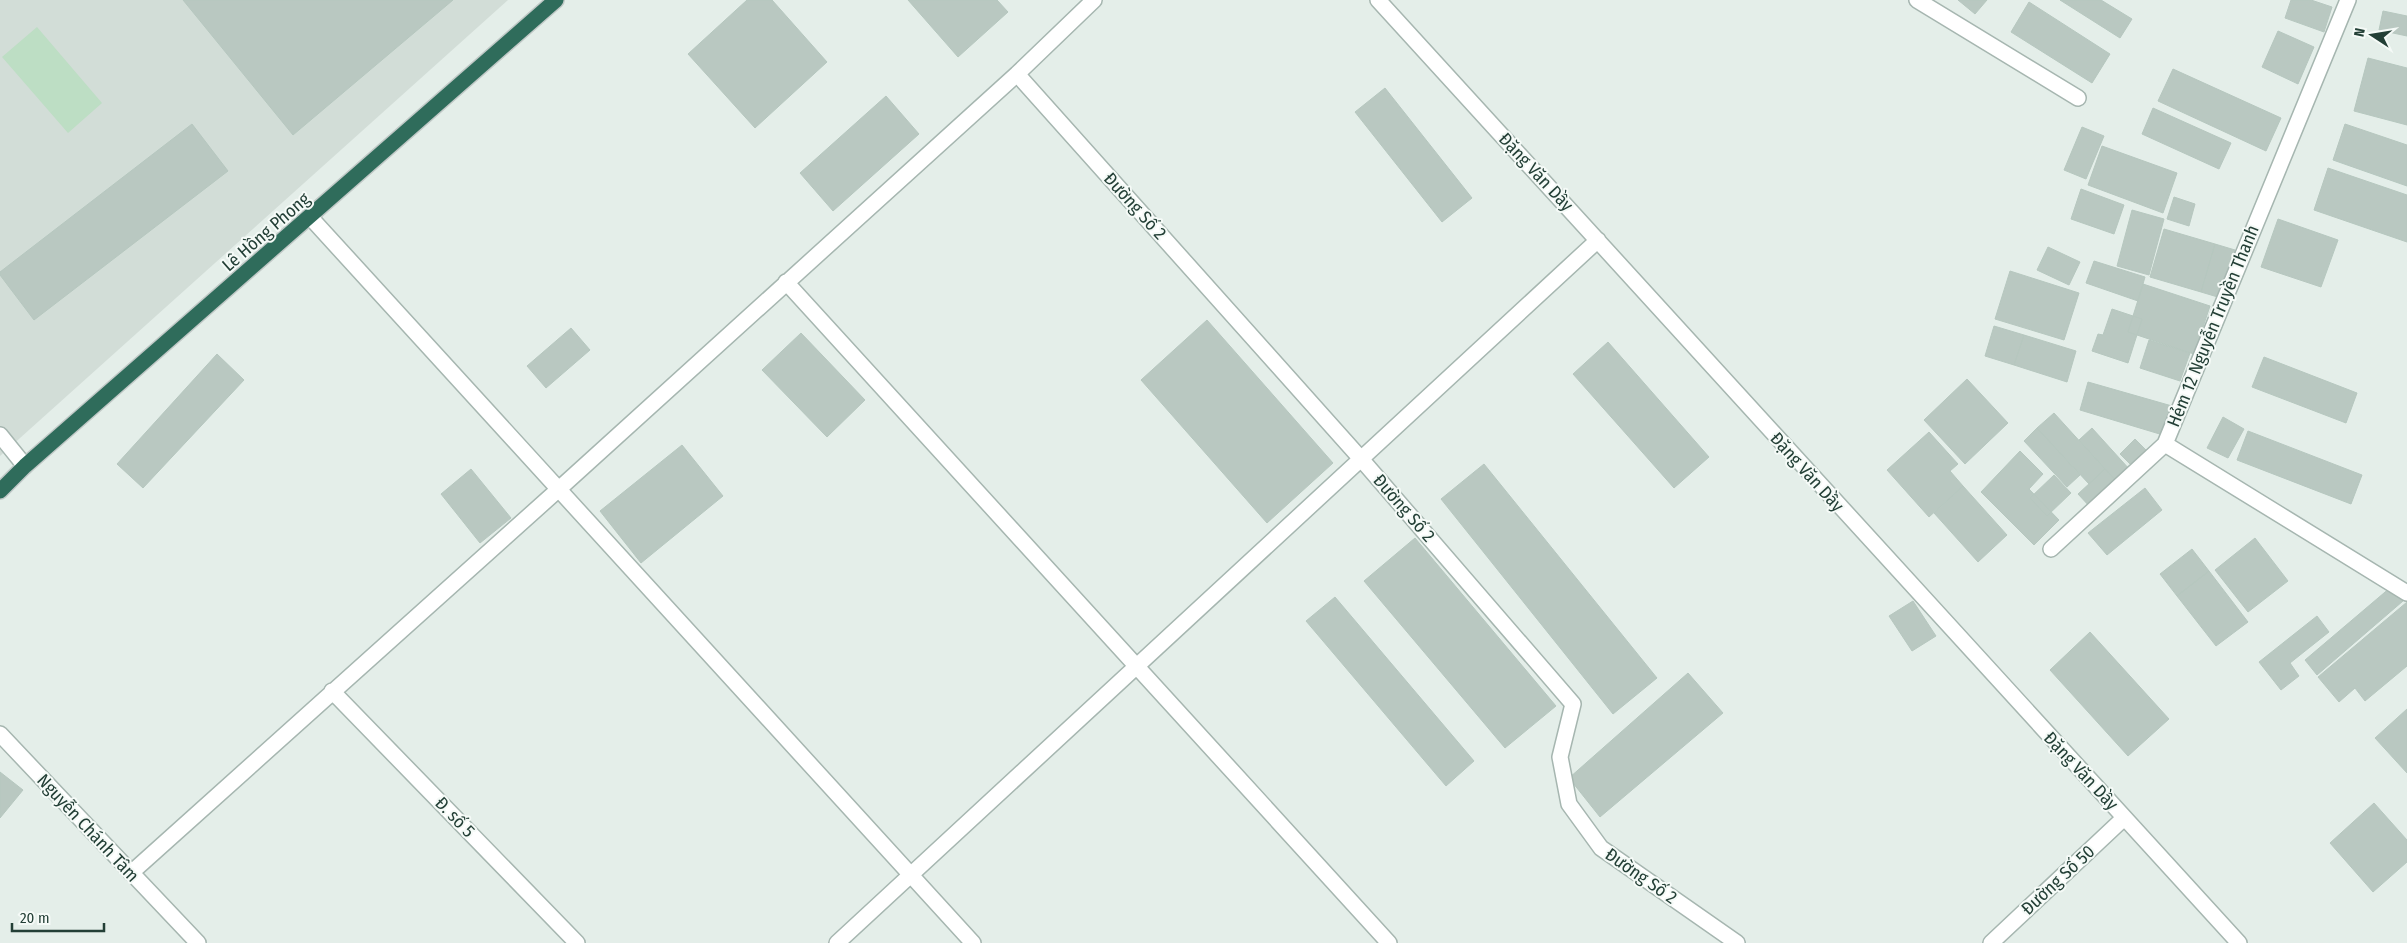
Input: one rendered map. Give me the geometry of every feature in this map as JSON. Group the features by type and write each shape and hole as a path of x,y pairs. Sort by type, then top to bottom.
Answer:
{"highway":[{"name":"Lê Hồng Phong","path":"0,491 26,466 311,218 556,0"}],"street":[{"path":"131,873 1017,74 1094,0"},
{"name":"Đặng Văn Dầy","path":"1378,0 1598,240 1783,446 2239,943"},
{"path":"1917,0 2078,98"},
{"name":"Hẻm 12 Nguyễn Truyền Thanh","path":"2348,0 2165,444 2407,593"},
{"name":"Đường Số 2","path":"1017,74 1362,460 1573,704 1560,757 1569,804 1601,848 1737,943"},
{"path":"311,218 560,488 973,943"},
{"path":"837,943 1138,667 1598,240"},
{"path":"786,282 1389,943"},
{"path":"0,435 26,466"},
{"path":"2051,549 2165,444"},
{"name":"Đ. số 5","path":"332,691 577,943"},
{"name":"Nguyễn Chánh Tâm","path":"0,734 198,943"},
{"name":"Đường Số 50","path":"1991,943 2124,818"}],"shaded area":[{"path":"0,0 508,0 0,456"}],"green space":[{"path":"37,27 102,103 68,133 2,57"}],"building":[{"path":"183,0 453,0 293,135"},
{"path":"747,0 772,0 827,62 755,128 688,54"},
{"path":"908,0 997,0 1008,12 958,57"},
{"path":"1958,0 1987,0 1975,14"},
{"path":"2060,0 2101,0 2132,19 2120,38"},
{"path":"2291,0 2311,0 2332,7 2324,32 2285,18"},
{"path":"2029,2 2110,54 2092,83 2011,32"},
{"path":"2383,11 2407,16 2407,36 2379,30"},
{"path":"2278,31 2314,47 2298,84 2262,67"},
{"path":"2368,58 2407,68 2407,125 2354,111"},
{"path":"2173,69 2281,118 2266,151 2158,101"},
{"path":"1385,88 1472,198 1442,222 1355,112"},
{"path":"886,96 919,134 833,211 800,173"},
{"path":"2153,108 2231,143 2219,169 2142,134"},
{"path":"192,124 228,171 34,320 0,275 0,272"},
{"path":"2345,124 2407,145 2407,186 2333,160"},
{"path":"2082,127 2104,136 2086,179 2064,170"},
{"path":"2102,146 2177,173 2163,213 2088,185"},
{"path":"2328,168 2407,195 2407,242 2314,210"},
{"path":"2081,189 2124,205 2114,234 2071,219"},
{"path":"2174,197 2195,204 2189,226 2167,219"},
{"path":"2132,210 2164,219 2149,275 2117,266"},
{"path":"2278,219 2338,240 2321,287 2261,267"},
{"path":"2164,229 2215,244 2201,292 2150,277"},
{"path":"2215,244 2235,250 2221,298 2201,292"},
{"path":"2048,247 2080,262 2069,285 2037,270"},
{"path":"2094,261 2145,277 2138,301 2086,283"},
{"path":"2010,271 2079,293 2064,340 1995,319"},
{"path":"2143,284 2210,306 2194,354 2128,332"},
{"path":"2112,309 2142,319 2128,363 2092,351 2098,334 2103,335"},
{"path":"1207,320 1333,463 1267,523 1141,380"},
{"path":"1994,326 2024,335 2014,365 1985,356"},
{"path":"571,328 590,350 546,388 527,366"},
{"path":"801,333 865,400 827,437 762,370"},
{"path":"2024,335 2076,351 2067,382 2014,365"},
{"path":"2149,340 2190,353 2180,381 2140,368"},
{"path":"1608,342 1709,457 1674,488 1573,374"},
{"path":"217,354 244,380 143,488 117,464"},
{"path":"2264,357 2357,393 2346,423 2252,387"},
{"path":"1967,379 2008,423 1965,464 1924,420"},
{"path":"2088,382 2172,406 2163,435 2080,410"},
{"path":"2054,413 2105,469 2089,484 2037,428"},
{"path":"2223,417 2244,429 2228,458 2207,448"},
{"path":"2037,428 2080,475 2067,487 2024,441"},
{"path":"2092,428 2131,471 2118,483 2079,440"},
{"path":"2248,431 2362,475 2351,504 2237,460"},
{"path":"1929,432 1958,464 1950,471 1963,486 1929,517 1887,470"},
{"path":"2135,439 2149,453 2134,468 2120,454"},
{"path":"682,445 723,496 641,563 600,511"},
{"path":"2020,451 2043,474 2029,489 2059,520 2034,545 1981,492"},
{"path":"1484,464 1657,678 1613,714 1441,499"},
{"path":"471,469 511,518 480,543 441,494"},
{"path":"2105,469 2118,483 2091,508 2078,494"},
{"path":"2054,475 2071,493 2047,516 2030,498"},
{"path":"1963,486 2007,535 1978,562 1934,513"},
{"path":"2145,488 2162,510 2107,555 2088,533"},
{"path":"1415,538 1556,706 1505,748 1364,581"},
{"path":"2255,538 2288,581 2248,612 2215,570"},
{"path":"2192,549 2209,571 2177,596 2160,574"},
{"path":"2209,571 2248,622 2216,646 2177,596"},
{"path":"2391,587 2403,601 2317,675 2305,660"},
{"path":"1335,597 1474,761 1446,786 1306,621"},
{"path":"1913,601 1936,636 1912,651 1889,616"},
{"path":"2407,602 2407,666 2365,701 2355,688 2339,702 2318,677"},
{"path":"2317,616 2329,632 2290,663 2299,676 2281,690 2259,662"},
{"path":"2090,632 2169,719 2128,756 2050,670"},
{"path":"1688,673 1723,713 1600,817 1569,778"},
{"path":"2407,709 2407,773 2375,738"},
{"path":"0,772 23,790 0,818"},
{"path":"2374,803 2407,840 2407,862 2373,892 2330,843"}]}
